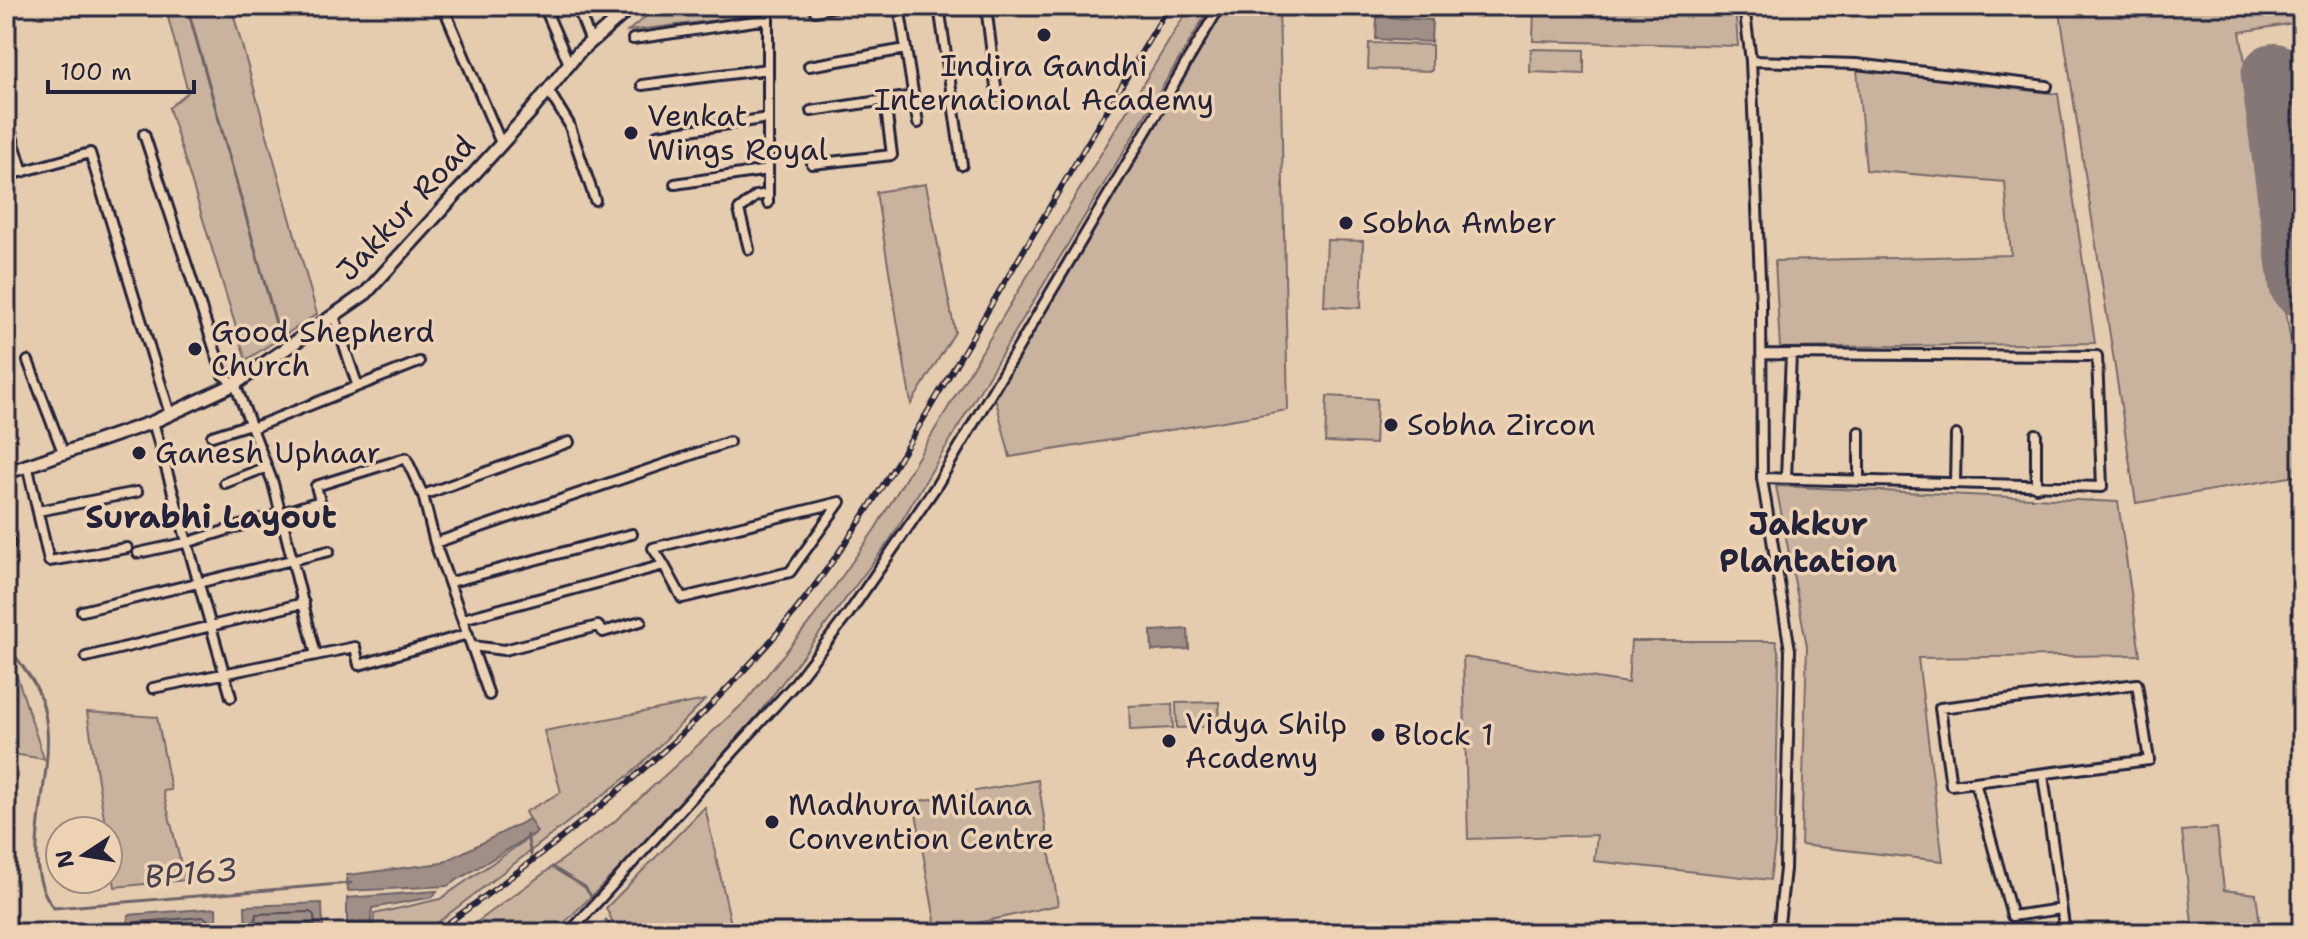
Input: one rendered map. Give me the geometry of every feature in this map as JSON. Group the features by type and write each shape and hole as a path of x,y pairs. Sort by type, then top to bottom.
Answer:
{"street":[{"path":"443,6 500,141"},
{"path":"544,6 569,64"},
{"path":"577,6 591,42"},
{"name":"Jakkur Road","path":"6,473 153,422 235,384 366,293 569,64 632,6"},
{"path":"749,249 739,210 756,196 768,199 768,6"},
{"path":"815,11 838,6"},
{"path":"899,6 918,123"},
{"path":"939,6 962,165"},
{"path":"986,6 997,95"},
{"path":"569,933 792,687 893,550 937,485 1220,6"},
{"path":"1744,6 1751,61 1762,354 1762,478 1790,650 1785,869 1778,933"},
{"path":"633,39 768,19"},
{"path":"809,66 906,49"},
{"path":"1751,61 1856,64 2047,86"},
{"path":"642,85 768,69"},
{"path":"548,90 569,124 595,200"},
{"path":"811,111 914,96"},
{"path":"812,164 892,155 885,100"},
{"path":"6,117 23,172"},
{"path":"657,135 768,118"},
{"path":"144,134 223,375 235,384 267,467 316,655"},
{"path":"6,176 90,153 170,414"},
{"path":"675,184 768,170"},
{"path":"334,316 357,384"},
{"path":"1762,354 2097,356 2101,489 1859,478 1762,478"},
{"path":"1786,478 1791,354"},
{"path":"28,361 63,452"},
{"path":"212,436 251,426 419,362"},
{"path":"153,422 201,582 231,697"},
{"path":"1859,432 1859,478"},
{"path":"2036,434 2036,487"},
{"path":"1955,482 1956,435"},
{"path":"423,495 569,442"},
{"path":"435,543 729,442"},
{"path":"138,553 189,542 320,501 316,486 406,458 423,495 435,543 489,695"},
{"path":"27,464 49,561 127,548"},
{"path":"225,483 267,467"},
{"path":"38,511 137,492"},
{"path":"840,502 790,572 682,598 664,565 653,548 840,502"},
{"path":"451,582 632,534"},
{"path":"82,611 329,551"},
{"path":"463,619 664,565"},
{"path":"86,657 304,603"},
{"path":"472,646 504,650 598,626 603,632 641,621"},
{"path":"153,688 355,647 359,665 468,634"},
{"path":"2137,684 2149,760 2043,775 1951,785 1940,708 2137,684"},
{"path":"2043,775 2065,933"},
{"path":"1975,782 2009,911 2017,916 2061,909"}],"shaded area":[{"path":"165,6 231,6 317,314 246,360 169,108 188,92"},
{"path":"659,6 757,6 758,15 628,31"},
{"path":"1190,6 1211,6 890,540 757,716 629,859 554,933 462,933 614,822 746,701 813,618 875,529"},
{"path":"1226,6 1279,6 1288,410 1010,457 995,397"},
{"path":"1534,6 1735,6 1738,46 1533,41"},
{"path":"2059,6 2302,6 2302,75 2294,23 2240,32 2302,409 2302,475 2136,503"},
{"path":"1369,43 1432,45 1432,71 1368,69"},
{"path":"1531,49 1584,50 1584,74 1530,72"},
{"path":"1857,69 2058,94 2095,343 1780,348 1775,261 2011,255 2005,182 1866,170"},
{"path":"926,184 955,332 911,404 876,192"},
{"path":"1327,240 1363,241 1361,308 1324,306"},
{"path":"1327,396 1377,399 1375,444 1325,442"},
{"path":"1776,486 2118,502 2140,655 1918,658 1943,861 1801,845 1807,646"},
{"path":"1631,641 1776,641 1779,656 1775,845 1770,880 1594,861 1597,835 1468,839 1463,657 1628,683"},
{"path":"6,666 14,667 44,759 6,753"},
{"path":"705,700 633,772 424,933 373,933 374,914 440,899 536,833 525,812 561,792 544,731"},
{"path":"1219,702 1220,726 1177,728 1176,703"},
{"path":"1172,704 1173,728 1130,730 1129,706"},
{"path":"87,712 157,717 171,790 163,791 185,880 124,886 124,815 103,815"},
{"path":"1038,780 1058,905 937,932 914,802"},
{"path":"705,807 733,933 618,933 606,908"},
{"path":"2217,828 2224,890 2256,894 2261,933 2193,933 2182,831"}],"water":[{"path":"1377,17 1432,20 1431,42 1376,39"},
{"path":"1188,629 1189,649 1152,651 1151,631"},
{"path":"529,819 537,832 447,886 348,891 347,875 442,863"},
{"path":"437,891 433,897 372,908 370,931 347,932 347,898"},
{"path":"322,903 323,930 246,933 245,906"},
{"path":"216,908 217,933 127,933 128,915"}],"waterway":[{"path":"187,6 282,345"},
{"name":"BP163","path":"6,649 26,671 41,699 47,730 47,762 37,856 41,884 54,908 351,883"},
{"name":"BP163","path":"527,835 531,855"},
{"path":"552,867 585,887 594,901"},
{"path":"606,920 614,933"}],"runway":[{"path":"2274,76 2302,284"}],"railway":[{"path":"434,933 521,870 645,768 722,694 816,584 892,470 1169,6"}],"place":[{"name":"Indira Gandhi International Academy","path":"1044,35"},
{"name":"Venkat Wings Royal","path":"631,133"},
{"name":"Sobha Amber","path":"1346,223"},
{"name":"Good Shepherd Church","path":"195,349"},
{"name":"Sobha Zircon","path":"1391,425"},
{"name":"Ganesh Uphaar","path":"139,453"},
{"name":"Block 1","path":"1378,735"},
{"name":"Vidya Shilp Academy","path":"1169,741"},
{"name":"Madhura Milana Convention Centre","path":"772,822"}],"district":[{"name":"Surabhi Layout","path":"211,517"},
{"name":"Jakkur Plantation","path":"1808,542"}]}
